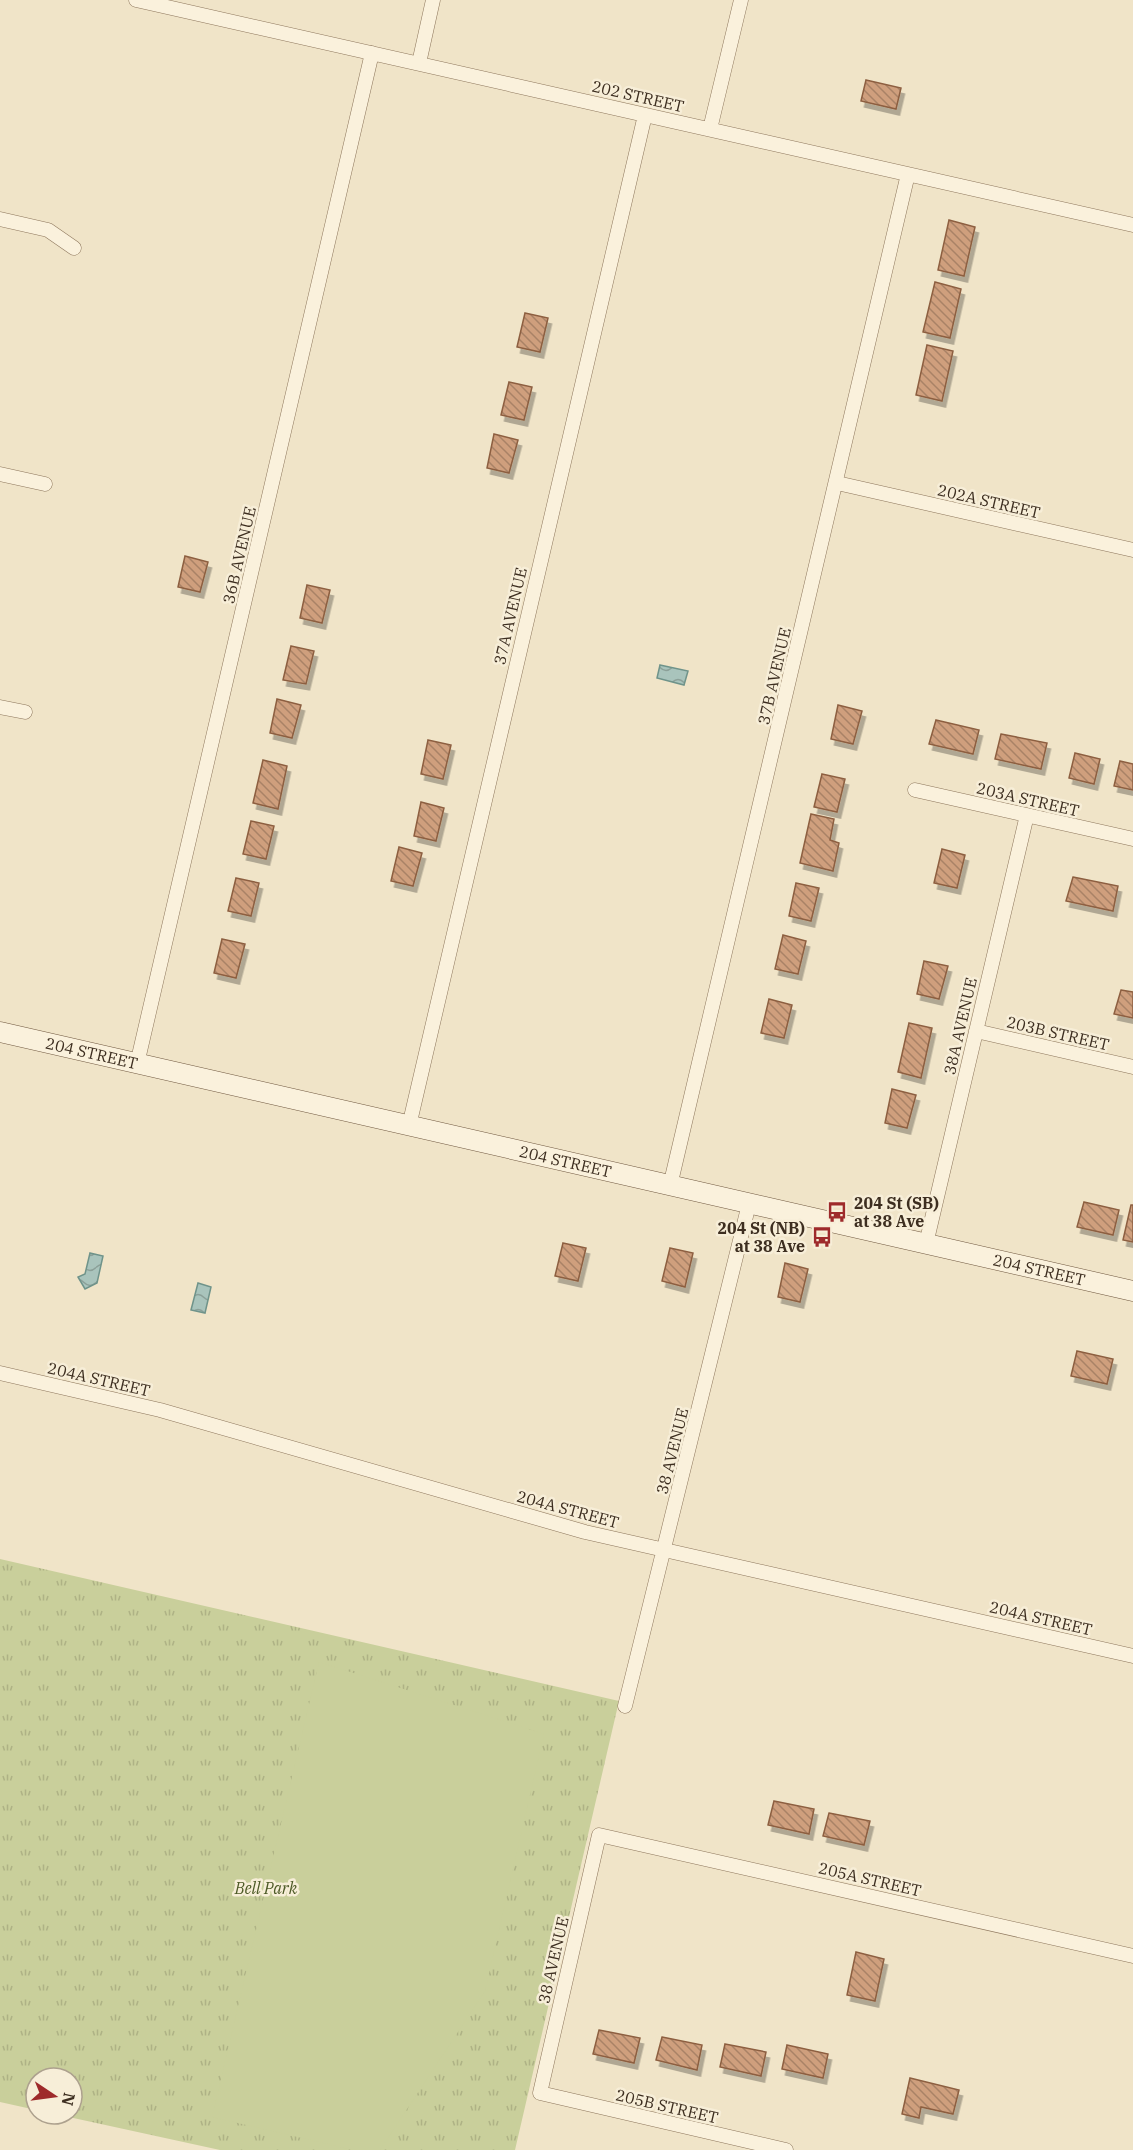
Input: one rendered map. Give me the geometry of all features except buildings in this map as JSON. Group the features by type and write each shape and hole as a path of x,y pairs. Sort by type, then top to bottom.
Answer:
{"street":[{"name":"202 STREET","path":"136,0 1133,225"},
{"path":"419,63 433,0"},
{"path":"710,129 741,0"},
{"name":"36B AVENUE","path":"137,1064 372,53"},
{"name":"37A AVENUE","path":"409,1126 645,115"},
{"name":"37B AVENUE","path":"670,1186 908,174"},
{"path":"0,219 48,230 74,248"},
{"path":"0,474 45,484"},
{"name":"202A STREET","path":"837,483 1133,550"},
{"path":"0,707 25,712"},
{"name":"203A STREET","path":"915,790 1133,839"},
{"name":"38A AVENUE","path":"926,1244 1027,815"},
{"name":"203B STREET","path":"976,1031 1133,1067"},
{"name":"204 STREET","path":"0,1032 1133,1291"},
{"name":"38 AVENUE","path":"625,1706 749,1204"},
{"name":"204A STREET","path":"0,1373 160,1410 585,1532 1133,1656"},
{"name":"38 AVENUE","path":"540,2093 599,1835"},
{"name":"205A STREET","path":"599,1835 1133,1956"},
{"name":"205B STREET","path":"540,2093 786,2150"}],"green space":[{"name":"Bell Park","path":"0,1559 619,1701 515,2150 220,2150 84,2120 84,2066 24,2066 24,2107 0,2102"},
{"path":"319,1662 544,1734 485,1991 380,2150 353,2150 212,2117"}],"water":[{"path":"660,665 688,671 684,685 657,678"},
{"path":"90,1253 103,1256 97,1283 85,1289 78,1277 85,1274"},
{"path":"198,1283 211,1287 205,1313 191,1310"}],"place":[{"name":"204 St (SB) at 38 Ave","path":"837,1212"},
{"name":"204 St (NB) at 38 Ave","path":"822,1237"}]}
